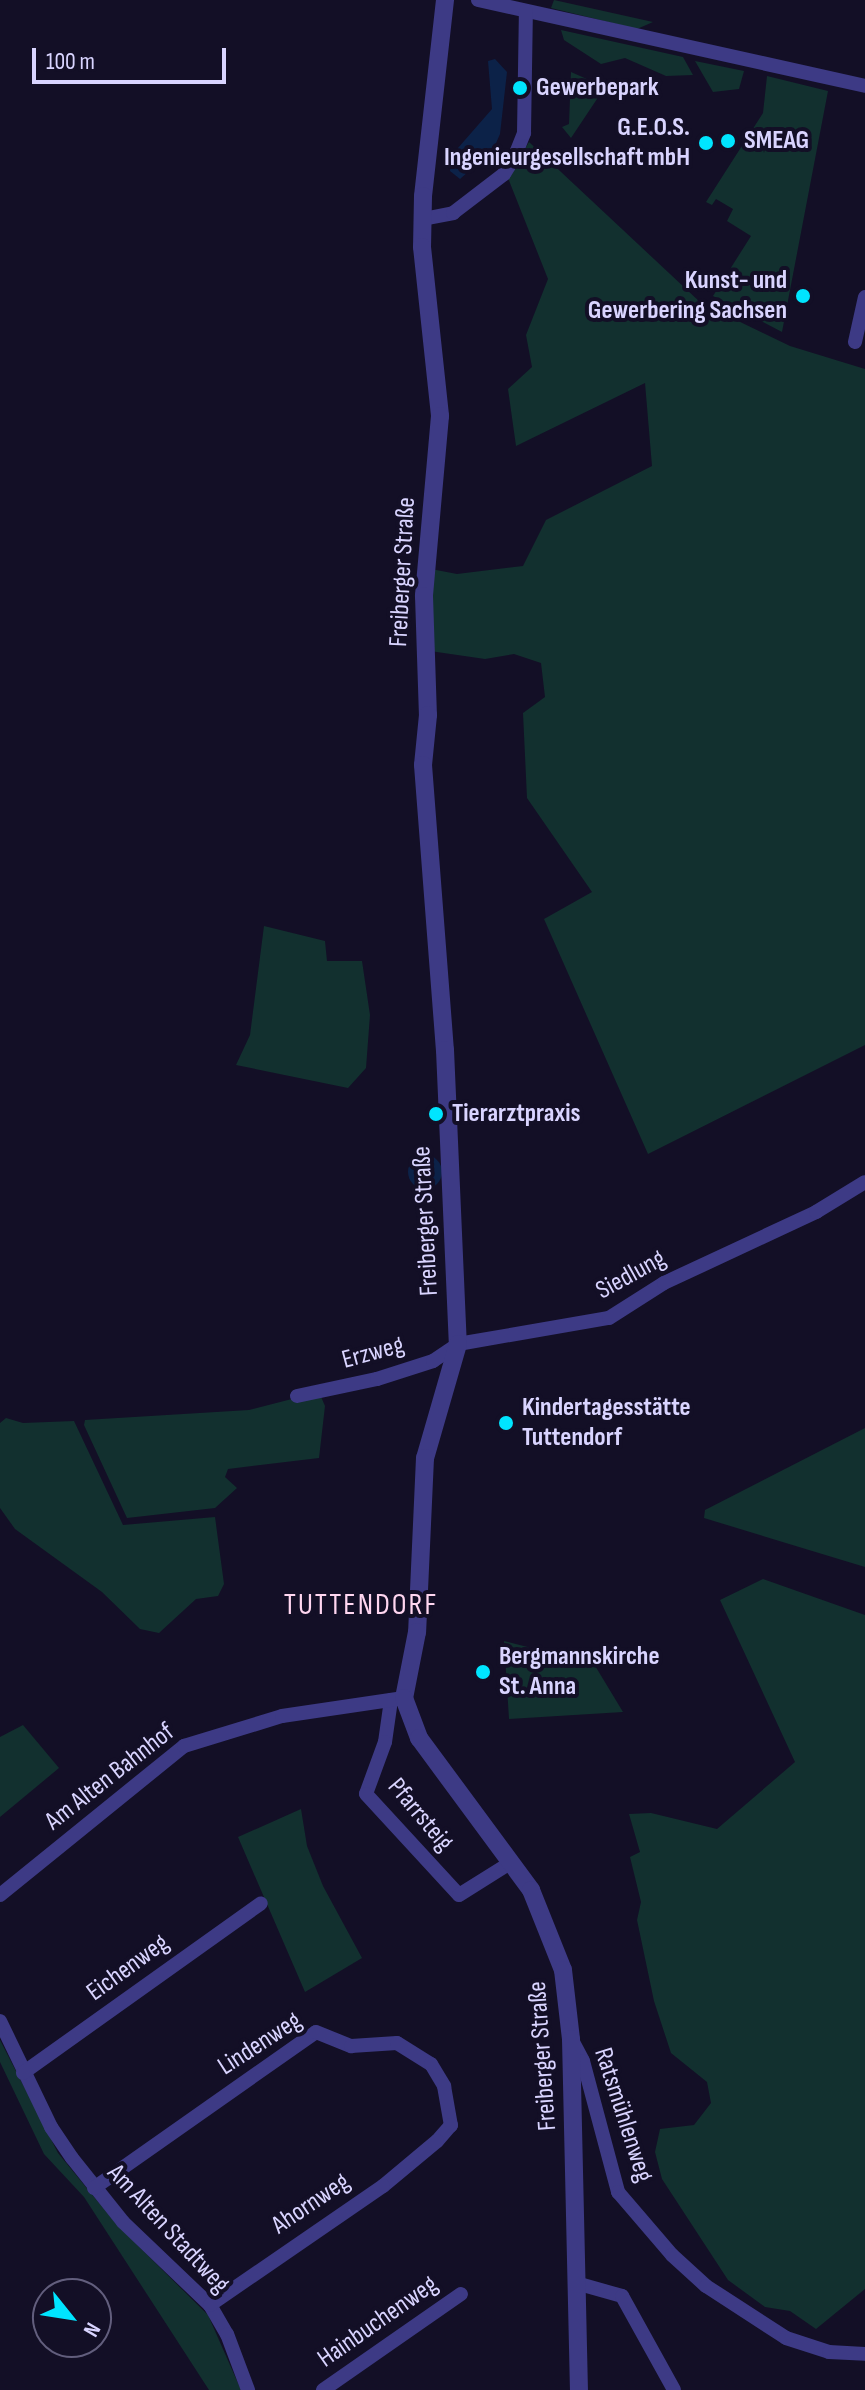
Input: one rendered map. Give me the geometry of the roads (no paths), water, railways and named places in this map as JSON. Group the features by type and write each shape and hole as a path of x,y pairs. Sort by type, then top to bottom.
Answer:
{"street":[{"name":"Freiberger Straße","path":"445,0 423,219 440,416 424,596 428,715 423,765 445,1050 458,1344 425,1458 417,1632 397,1699 419,1738 546,1917 563,1970 571,2039 579,2390"},
{"path":"478,0 865,86"},
{"path":"423,219 453,213 504,174 514,158 524,133 526,11"},
{"path":"855,342 865,297"},
{"name":"Siedlung","path":"458,1344 609,1318 664,1283 816,1212 865,1182"},
{"name":"Erzweg","path":"297,1396 377,1379 433,1361 458,1344"},
{"name":"Pfarrsteig","path":"397,1699 366,1794 459,1895 510,1863"},
{"name":"Am Alten Bahnhof","path":"0,1895 184,1746 282,1716 397,1699"},
{"name":"Eichenweg","path":"23,2073 261,1903"},
{"name":"Am Alten Stadtweg","path":"0,2021 51,2127 94,2188 210,2305 227,2334 248,2390"},
{"name":"Lindenweg","path":"94,2188 316,2032 326,2032 351,2046 397,2043 431,2064 444,2086 451,2125 437,2141"},
{"name":"Ratsmühlenweg","path":"571,2039 583,2061 618,2192 672,2255 706,2286 786,2338 829,2352 865,2354"},
{"name":"Ahornweg","path":"210,2305 383,2186 437,2141"},
{"path":"576,2283 622,2296 674,2390"},
{"name":"Hainbuchenweg","path":"323,2390 461,2294"}],"water":[{"path":"495,59 507,72 500,134 493,150 460,179 450,171 451,156 492,109 488,61"},
{"path":"425,1155 437,1160 442,1172 437,1184 425,1189 413,1184 408,1172 413,1160"}],"place":[{"name":"Gewerbepark","path":"520,88"},
{"name":"SMEAG","path":"728,141"},
{"name":"G.E.O.S. Ingenieurgesellschaft mbH","path":"706,143"},
{"name":"Kunst- und Gewerbering Sachsen","path":"803,296"},
{"name":"Tierarztpraxis","path":"436,1114"},
{"name":"Kindertagesstätte Tuttendorf","path":"506,1423"},
{"name":"Bergmannskirche St. Anna","path":"483,1672"}],"district":[{"name":"TUTTENDORF","path":"361,1605"}]}
